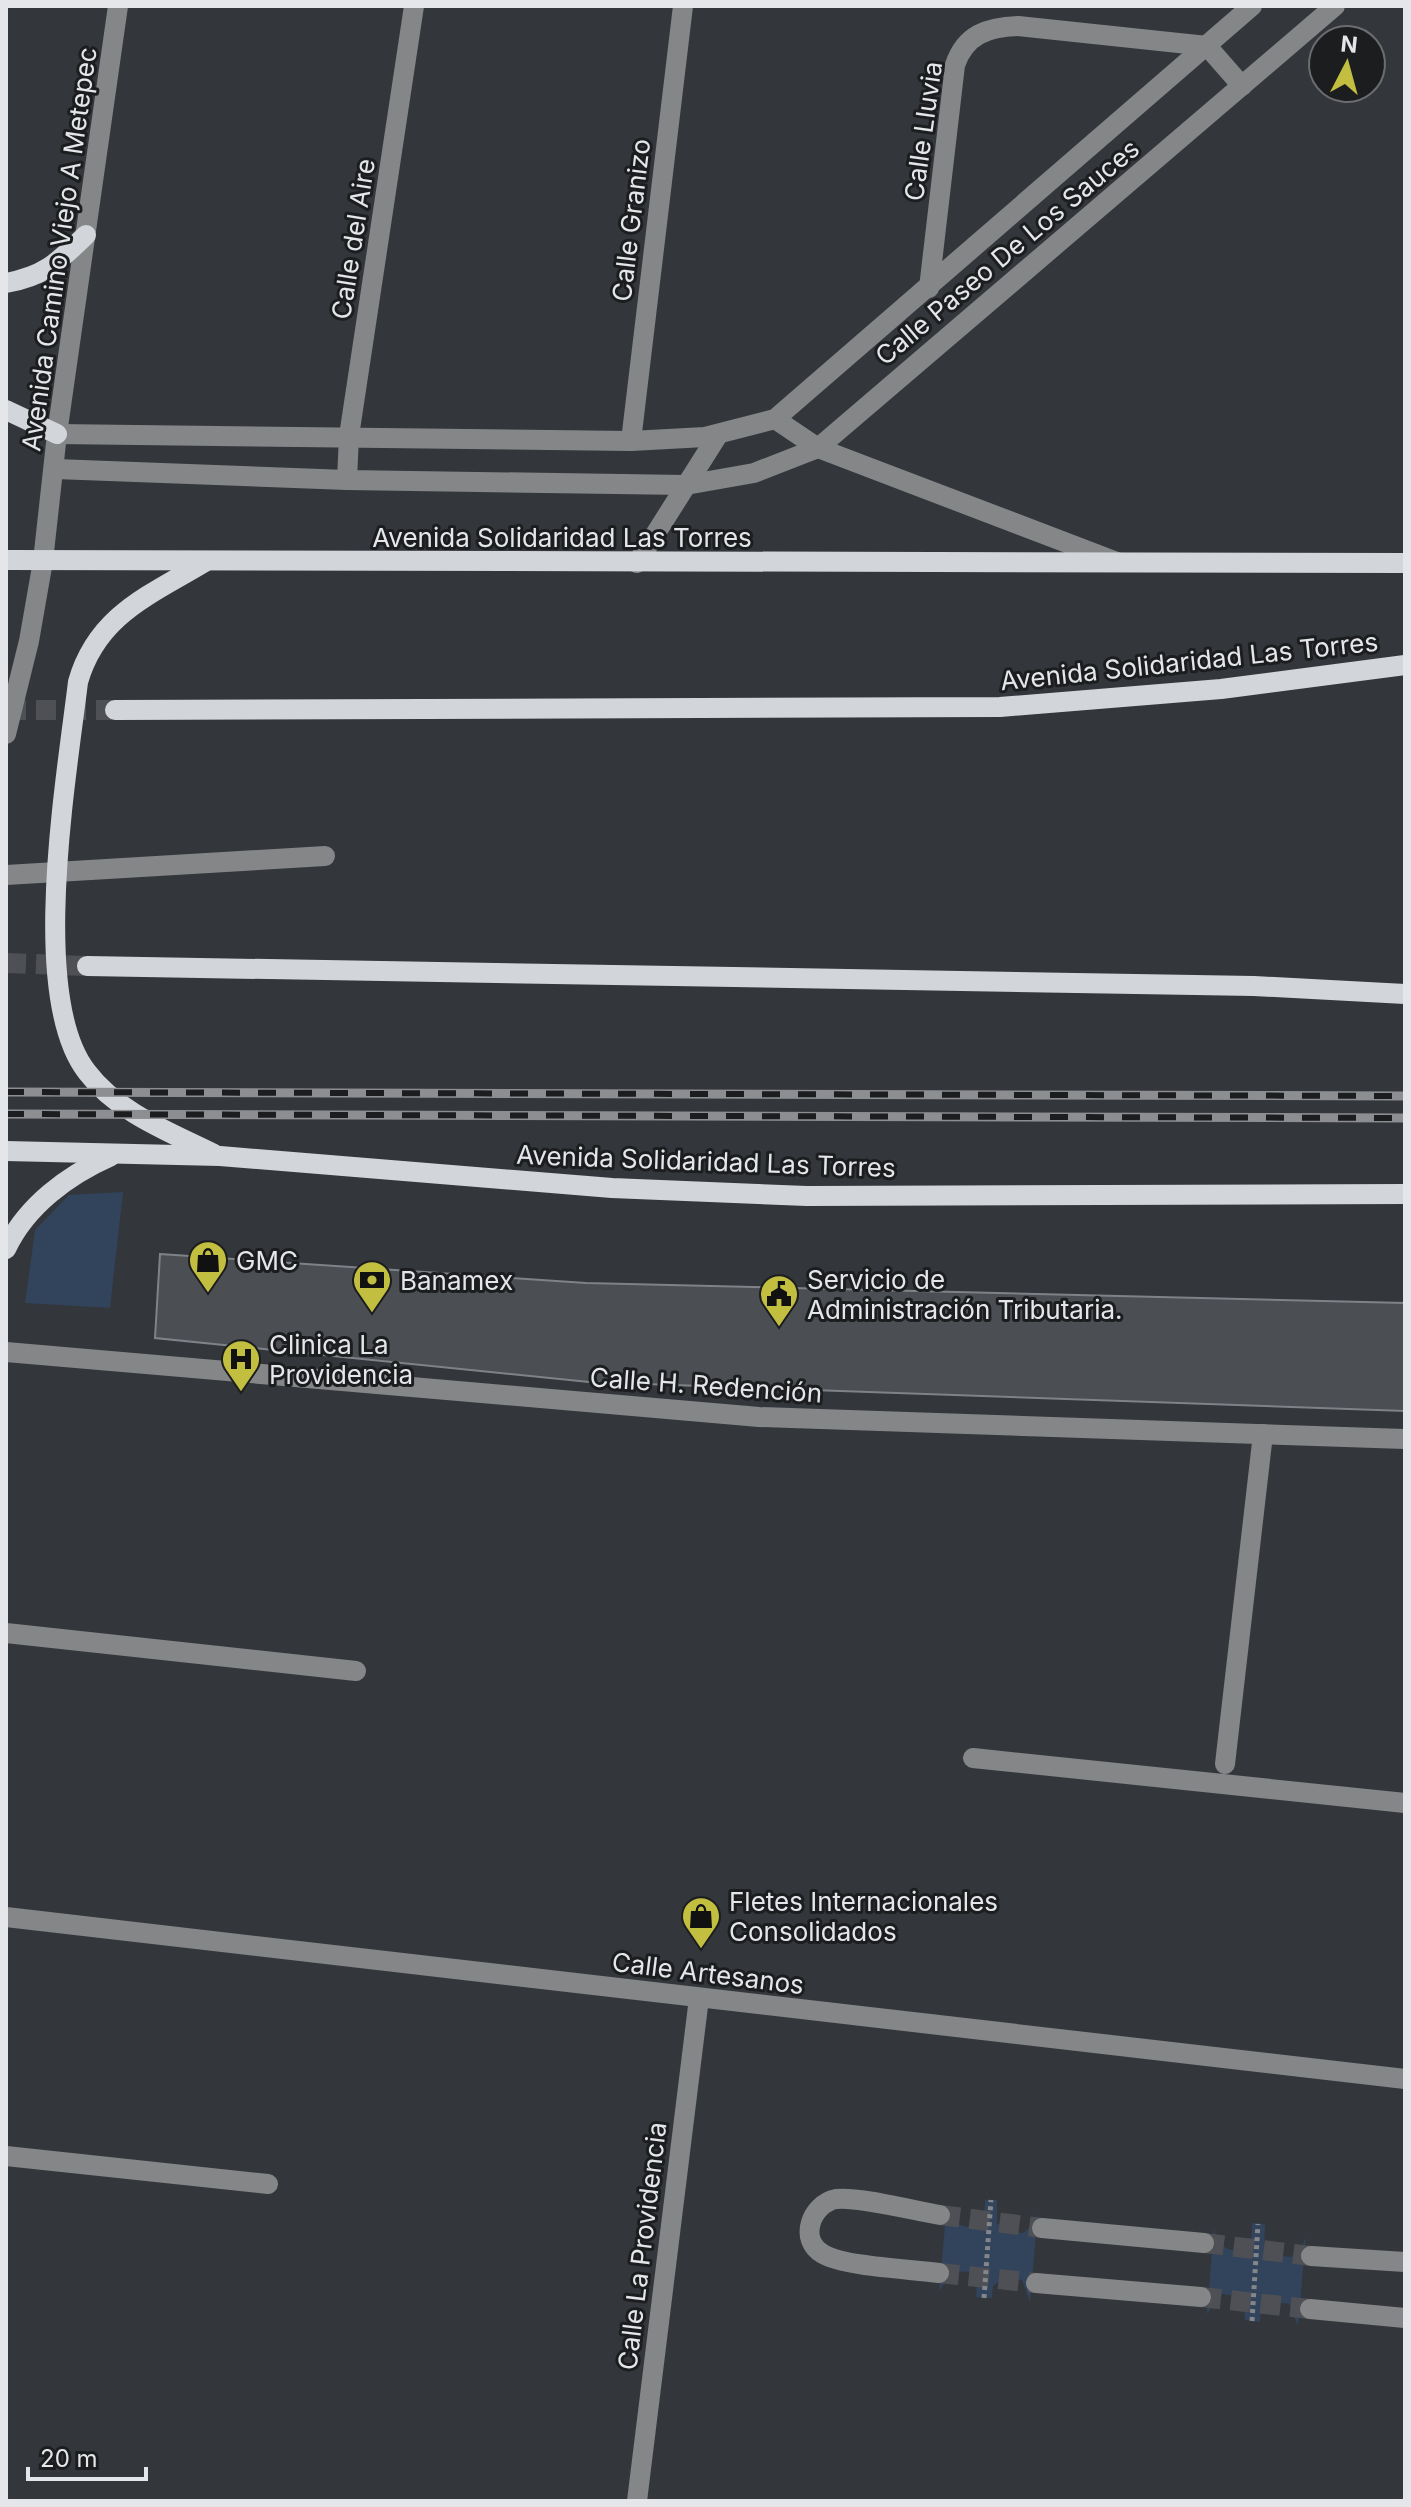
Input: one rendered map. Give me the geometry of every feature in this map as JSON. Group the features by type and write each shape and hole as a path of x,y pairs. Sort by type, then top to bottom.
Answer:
{"main road":[{"path":"6,283 29,279 50,269 86,235"},
{"path":"6,410 57,434"},
{"name":"Avenida Solidaridad Las Torres","path":"6,560 1405,563"},
{"path":"205,562 115,619 98,635 86,654 78,682 58,872 57,986 61,1013 86,1071 120,1104 220,1156"},
{"name":"Avenida Solidaridad Las Torres","path":"115,710 1000,707 1221,689 1405,665"},
{"path":"87,966 1254,986 1405,994"},
{"name":"Avenida Solidaridad Las Torres","path":"6,1151 220,1156 612,1188 807,1196 1405,1194"},
{"path":"6,1249 16,1230 54,1190 77,1171 116,1153"}],"street":[{"name":"Avenida Camino Viejo A Metepec","path":"6,734 29,641 43,561 57,434 118,6"},
{"name":"Calle del Aire","path":"347,480 349,436 414,6"},
{"name":"Calle Granizo","path":"631,441 683,6"},
{"name":"Calle Paseo De Los Sauces","path":"57,434 631,441 718,435 775,419 1252,6"},
{"name":"Calle Paseo De Los Sauces","path":"55,469 347,480 686,485 754,473 818,448 1335,6"},
{"name":"Calle Lluvia","path":"929,288 955,65 962,46 998,26 1018,26 1207,46"},
{"path":"1207,46 1242,86"},
{"path":"775,419 818,448 1122,563"},
{"path":"637,563 718,435"},
{"path":"6,875 325,856"},
{"name":"Calle H. Redención","path":"6,1352 759,1417 1405,1439"},
{"path":"1225,1764 1263,1434"},
{"path":"6,1633 356,1671"},
{"path":"973,1758 1405,1803"},
{"name":"Calle Artesanos","path":"6,1917 1405,2079"},
{"name":"Calle La Providencia","path":"637,2501 699,1998"},
{"path":"6,2156 268,2184"},
{"path":"939,2273 840,2260 823,2254 813,2244 810,2232 815,2211 822,2202 840,2198 940,2215"},
{"path":"1042,2228 1204,2243"},
{"path":"1311,2256 1405,2262"},
{"path":"1036,2283 1201,2297"},
{"path":"1310,2309 1405,2318"}],"path":[{"path":"984,2298 991,2200"},
{"path":"1252,2321 1258,2224"}],"shaded area":[{"path":"123,1192 110,1308 25,1303 35,1230 69,1195"},
{"path":"985,2200 997,2200 997,2223 1007,2231 1023,2233 1033,2225 1038,2213 1030,2302 1022,2280 1003,2278 993,2286 992,2298 976,2297 977,2282 969,2272 953,2271 939,2291 947,2204 956,2222 971,2227 984,2221"},
{"path":"1252,2223 1265,2224 1264,2248 1274,2255 1291,2257 1301,2249 1306,2237 1298,2326 1289,2304 1270,2301 1261,2309 1260,2322 1245,2320 1244,2306 1237,2296 1221,2294 1207,2314 1214,2228 1217,2242 1238,2250 1251,2245"}],"building":[{"path":"160,1254 586,1283 1405,1303 1405,1411 589,1382 155,1338"}],"tunnel":[{"path":"6,710 115,710"},
{"path":"6,963 87,966"},
{"path":"940,2215 1042,2228"},
{"path":"1204,2243 1311,2256"},
{"path":"939,2273 1036,2283"},
{"path":"1201,2297 1310,2309"}],"railway":[{"path":"6,1092 1405,1096"},
{"path":"6,1114 1405,1118"}],"place":[{"name":"GMC","path":"208,1294"},
{"name":"Banamex","path":"372,1314"},
{"name":"Servicio de Administración Tributaria.","path":"779,1328"},
{"name":"Clinica La Providencia","path":"241,1393"},
{"name":"Fletes Internacionales Consolidados","path":"701,1950"}]}
